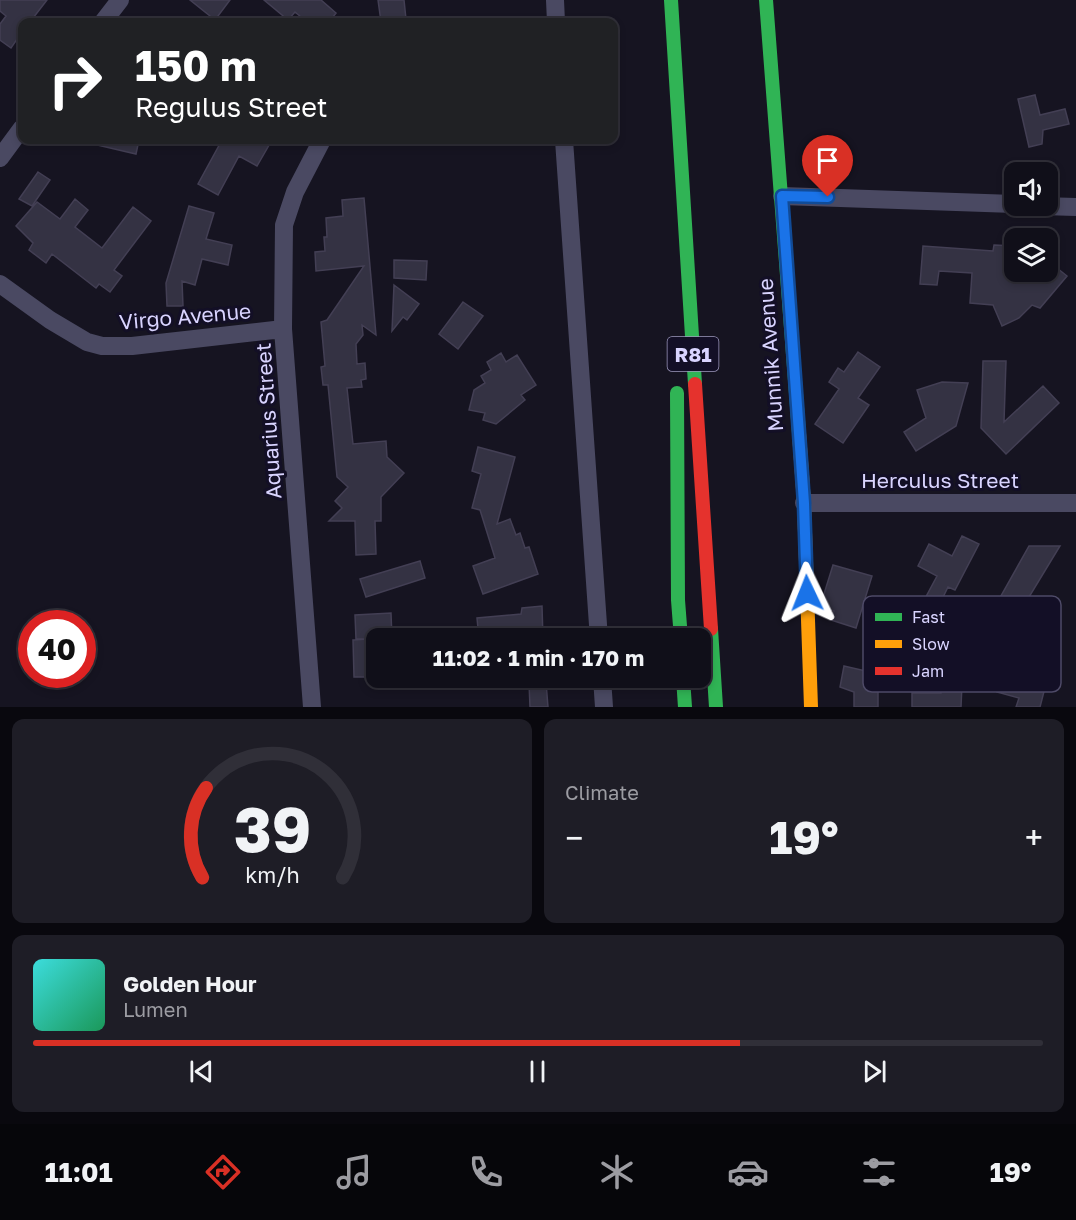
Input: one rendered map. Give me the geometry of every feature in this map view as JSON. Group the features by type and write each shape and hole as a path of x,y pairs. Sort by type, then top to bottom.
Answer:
{"main road":[{"name":"R81","path":"671,0 716,707"},
{"name":"Munnik Avenue","path":"766,0 804,503 811,707"},
{"name":"R81","path":"677,383 680,628"},
{"path":"684,688 685,707"}],"street":[{"path":"106,18 120,0"},
{"path":"555,0 556,18"},
{"path":"0,158 18,133"},
{"name":"Aquarius Street","path":"312,707 284,329 284,225 295,192 320,144"},
{"path":"564,144 598,628"},
{"path":"782,196 1004,204"},
{"path":"1058,206 1076,207"},
{"name":"Virgo Avenue","path":"0,284 50,320 87,342 102,346 132,346 284,329"},
{"name":"Herculus Street","path":"804,503 1076,502"},
{"path":"603,688 604,707"}],"building":[{"path":"0,0 47,0 33,18 18,18 18,38 11,48 0,40 0,24 6,16 0,11"},
{"path":"190,0 230,0 216,18 212,18"},
{"path":"264,0 321,0 336,13 332,18 302,18 295,12 290,18 286,18"},
{"path":"378,0 404,0 406,18 380,18"},
{"path":"1035,95 1040,115 1065,109 1069,124 1043,130 1042,144 1029,147 1018,99"},
{"path":"97,144 138,144 136,154"},
{"path":"220,144 270,144 257,166 239,156 218,195 198,184"},
{"path":"38,172 50,180 32,206 19,199"},
{"path":"364,198 376,335 362,325 363,335 356,344 357,364 365,363 366,379 361,380 362,387 347,388 353,444 386,441 387,457 404,473 381,497 381,521 375,521 376,554 356,555 355,521 329,521 342,508 335,501 348,487 337,477 328,385 323,385 321,367 325,366 321,322 327,320 364,266 316,271 315,252 325,251 326,218 343,216 342,200"},
{"path":"75,199 88,210 75,227 102,248 133,207 151,221 114,270 122,276 110,292 99,284 96,288 52,254 46,263 29,250 33,243 16,226 37,202 60,219"},
{"path":"189,206 214,213 206,239 232,245 228,265 202,259 195,285 182,281 183,306 167,306 166,283"},
{"path":"994,245 1004,246 1004,282 1058,282 1058,269 1067,276 1040,308 1032,305 1019,318 1002,326 993,305 970,303 972,273 939,271 937,285 920,284 923,246 993,251"},
{"path":"394,260 427,261 426,280 394,278"},
{"path":"394,285 419,304 407,320 403,317 392,331"},
{"path":"463,302 483,316 458,349 439,334"},
{"path":"858,352 880,367 858,398 869,405 843,443 815,424 839,389 829,382 838,368 844,372"},
{"path":"501,353 506,362 517,355 536,385 521,395 525,400 496,424 483,420 485,413 469,410 474,390 485,383 481,376 491,370 487,362"},
{"path":"983,361 1006,361 1004,422 1043,386 1059,403 1006,454 981,428"},
{"path":"942,382 968,383 956,426 916,451 904,432 926,418 917,390"},
{"path":"478,447 515,457 497,524 510,519 516,535 520,533 525,548 529,547 538,574 483,594 473,566 495,558 480,510 472,508 481,474 472,471"},
{"path":"962,536 979,544 955,590 948,587 944,596 926,596 937,576 918,566 929,544 952,556"},
{"path":"1029,546 1060,546 1030,596 1001,596"},
{"path":"420,561 425,578 366,597 360,579"},
{"path":"833,565 872,576 866,596 863,596 863,605 856,628 831,620 834,611 823,608 823,597"},
{"path":"542,606 543,628 478,628 477,618 521,614 522,608"},
{"path":"391,613 392,628 366,628 366,639 356,639 355,615"},
{"path":"366,639 366,677 354,677 353,640"},
{"path":"844,666 863,670 863,692 878,692 878,707 854,707 854,692 840,687"},
{"path":"529,688 546,688 548,707 530,707"},
{"path":"962,692 961,707 912,707 912,693"},
{"path":"997,692 1044,692 1040,707 1016,707 1019,698"}],"traffic: fast":[{"path":"671,0 695,384"},
{"path":"766,0 799,433"},
{"path":"677,393 680,628"},
{"path":"711,629 716,707"},
{"path":"684,688 685,707"}],"traffic: slow":[{"path":"799,433 804,503 811,707"}],"traffic: jam":[{"path":"695,384 711,628"}],"route":[{"path":"807,593 804,503 782,196 828,197"}]}
